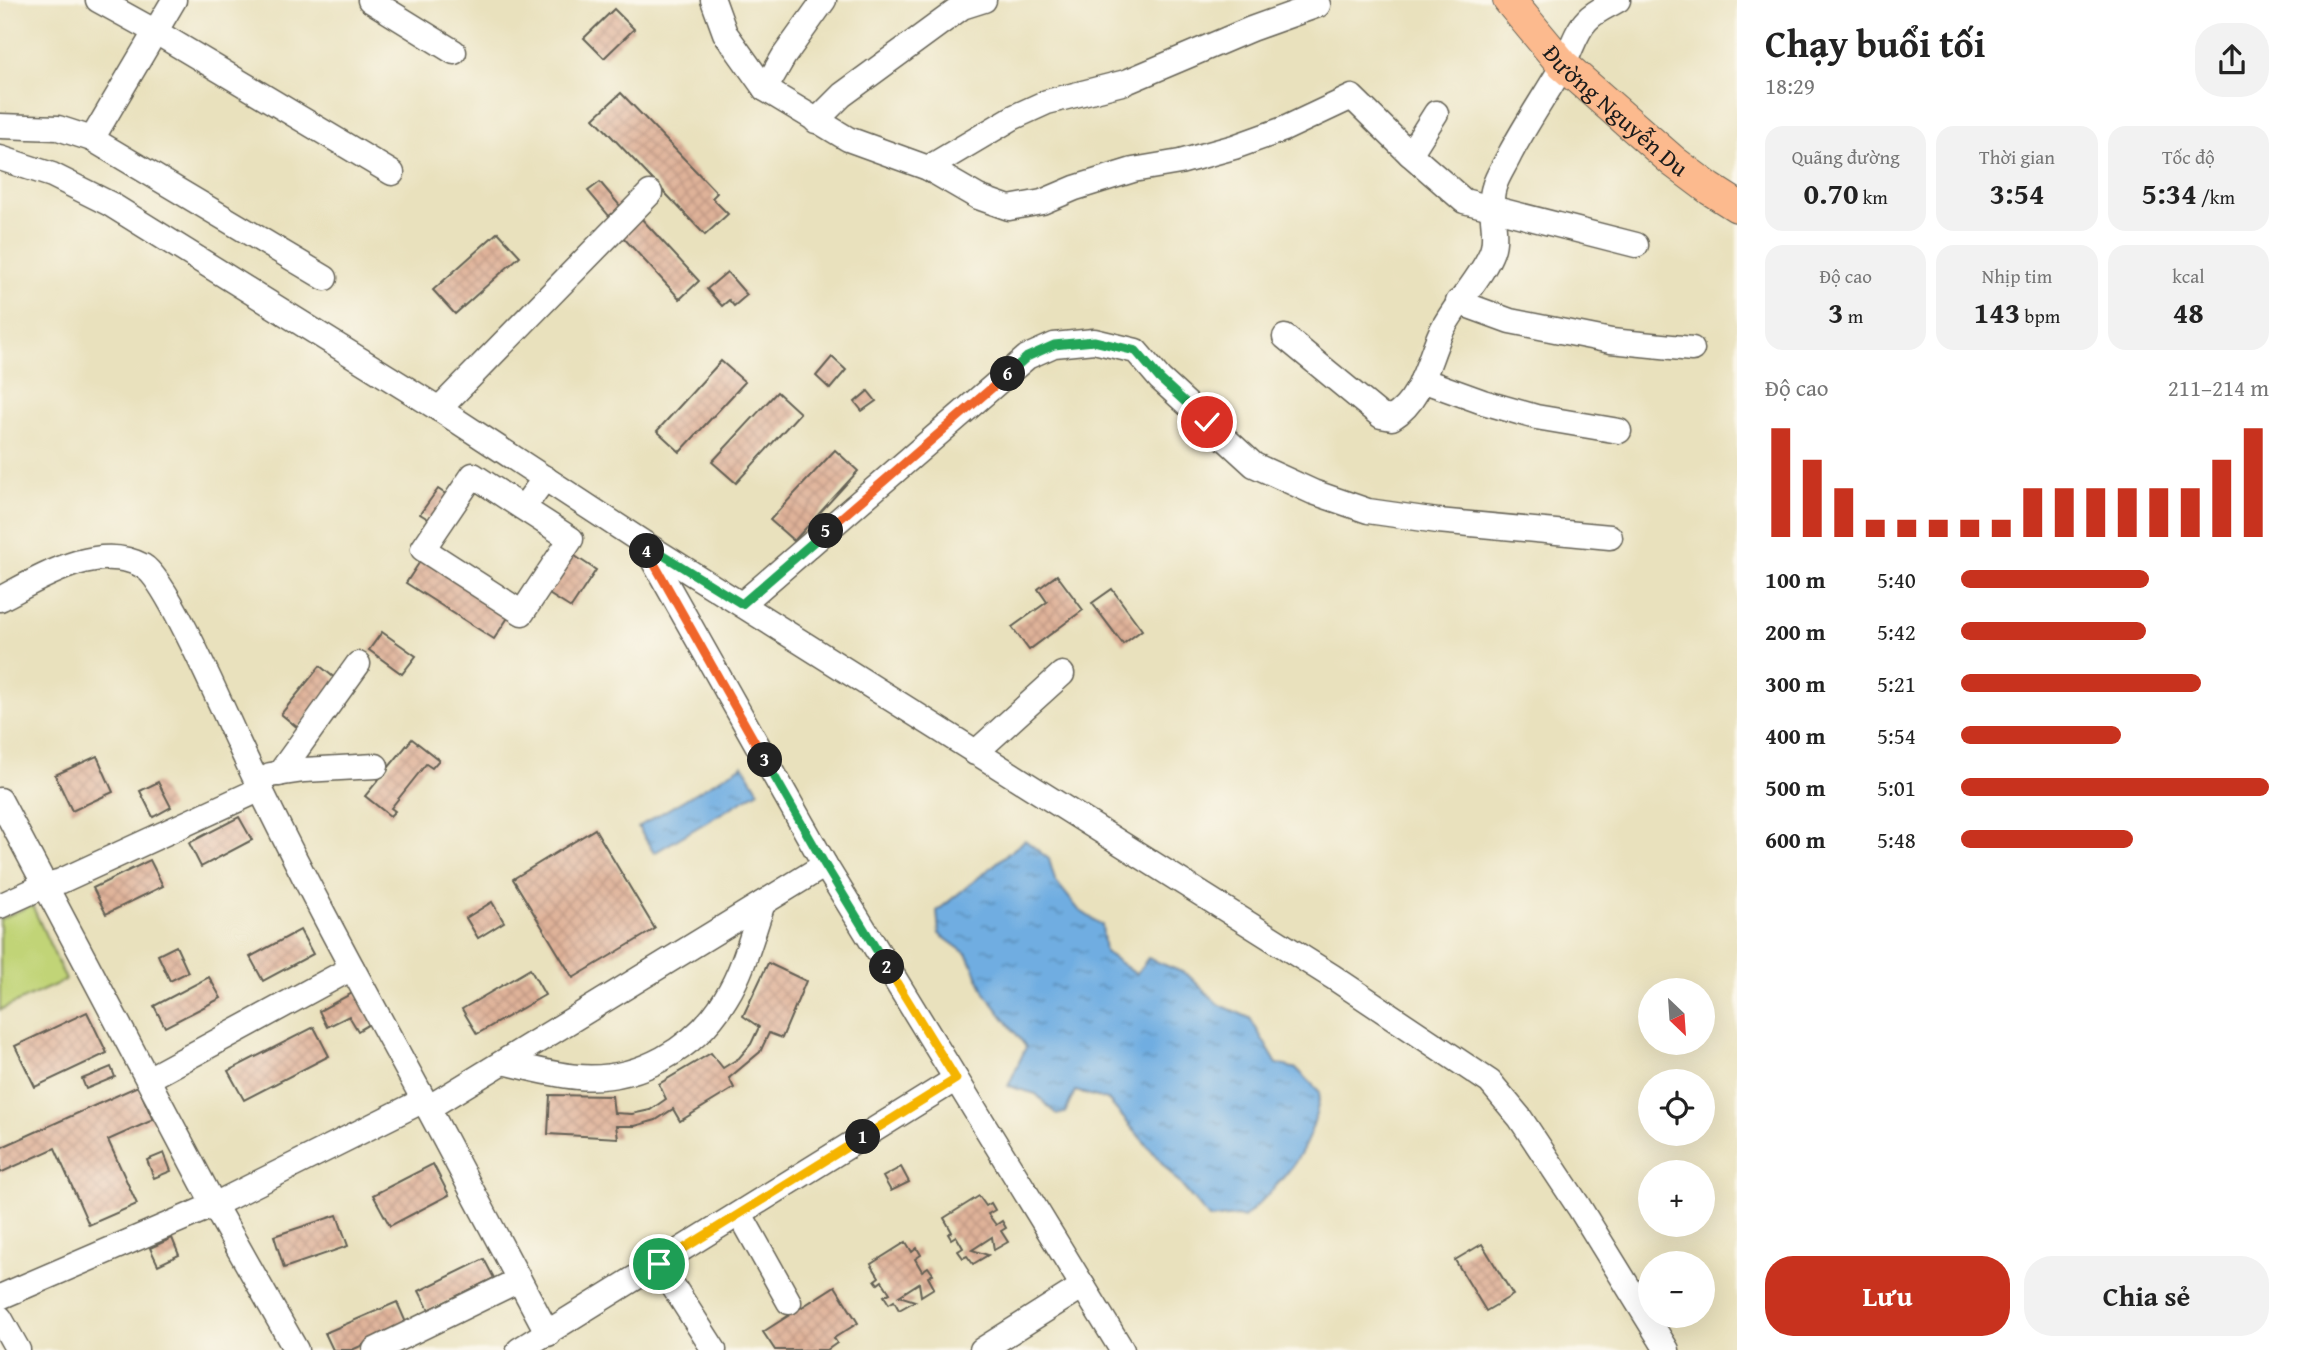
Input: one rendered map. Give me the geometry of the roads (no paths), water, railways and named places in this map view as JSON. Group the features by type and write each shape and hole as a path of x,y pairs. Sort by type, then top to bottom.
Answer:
{"main road":[{"name":"Đường Nguyễn Du","path":"1509,0 1563,65 1674,162 1737,206"}],"street":[{"path":"98,0 392,173"},
{"path":"92,139 174,0"},
{"path":"370,0 454,52"},
{"path":"713,0 725,33 765,89 848,139 928,168 978,197 1009,208 1042,202 1075,188 1133,170 1180,162 1234,148 1284,129 1352,97 1410,154 1464,201 1636,245"},
{"path":"765,89 784,56 824,0"},
{"path":"816,121 842,95 962,7 984,0"},
{"path":"1285,337 1381,416 1392,418 1400,413 1410,402 1422,380 1440,333 1493,249 1491,209 1494,184 1587,19 1618,0"},
{"path":"928,168 1014,117 1047,102 1126,82 1318,5"},
{"path":"1410,154 1436,113"},
{"path":"0,126 58,128 92,139 325,278"},
{"path":"0,158 52,175 110,204 439,409 642,542 1333,977 1490,1082 1520,1118 1579,1207 1667,1350"},
{"path":"439,409 650,193"},
{"path":"1458,302 1510,321 1611,341 1692,349"},
{"path":"742,604 1027,357 1054,345 1094,341 1136,351 1160,379 1254,466 1313,492 1368,511 1438,521 1610,537"},
{"path":"1422,380 1536,417 1619,431"},
{"path":"473,475 523,508 571,539 522,613 424,548 473,475"},
{"path":"523,508 545,478"},
{"path":"642,542 825,865 1122,1350"},
{"path":"0,599 57,569 96,559 127,558 147,567 182,624 265,780 352,968 548,1334"},
{"path":"265,780 358,664"},
{"path":"975,752 1062,674"},
{"path":"0,906 73,876 265,780 304,770 376,766"},
{"path":"0,800 214,1205 296,1350"},
{"path":"0,1297 214,1205 426,1104 504,1062 825,865"},
{"path":"504,1062 543,1072 593,1077 641,1068 678,1051 704,1027 727,998 746,955 763,903"},
{"path":"148,1079 352,968"},
{"path":"519,1350 956,1079"},
{"path":"740,1214 789,1302"},
{"path":"659,1264 714,1350"},
{"path":"375,1350 519,1280"},
{"path":"982,1350 1083,1286"},
{"path":"0,1318 18,1350"}],"water":[{"path":"743,765 759,791 654,853 638,827"},
{"path":"1025,840 1049,859 1055,880 1079,910 1102,925 1105,952 1136,974 1148,958 1187,974 1218,1004 1250,1018 1277,1064 1297,1069 1320,1092 1304,1148 1272,1190 1244,1218 1237,1216 1210,1219 1108,1100 1075,1091 1065,1113 1057,1115 1036,1094 1008,1086 1026,1047 985,993 968,955 939,934 937,911"}]}
